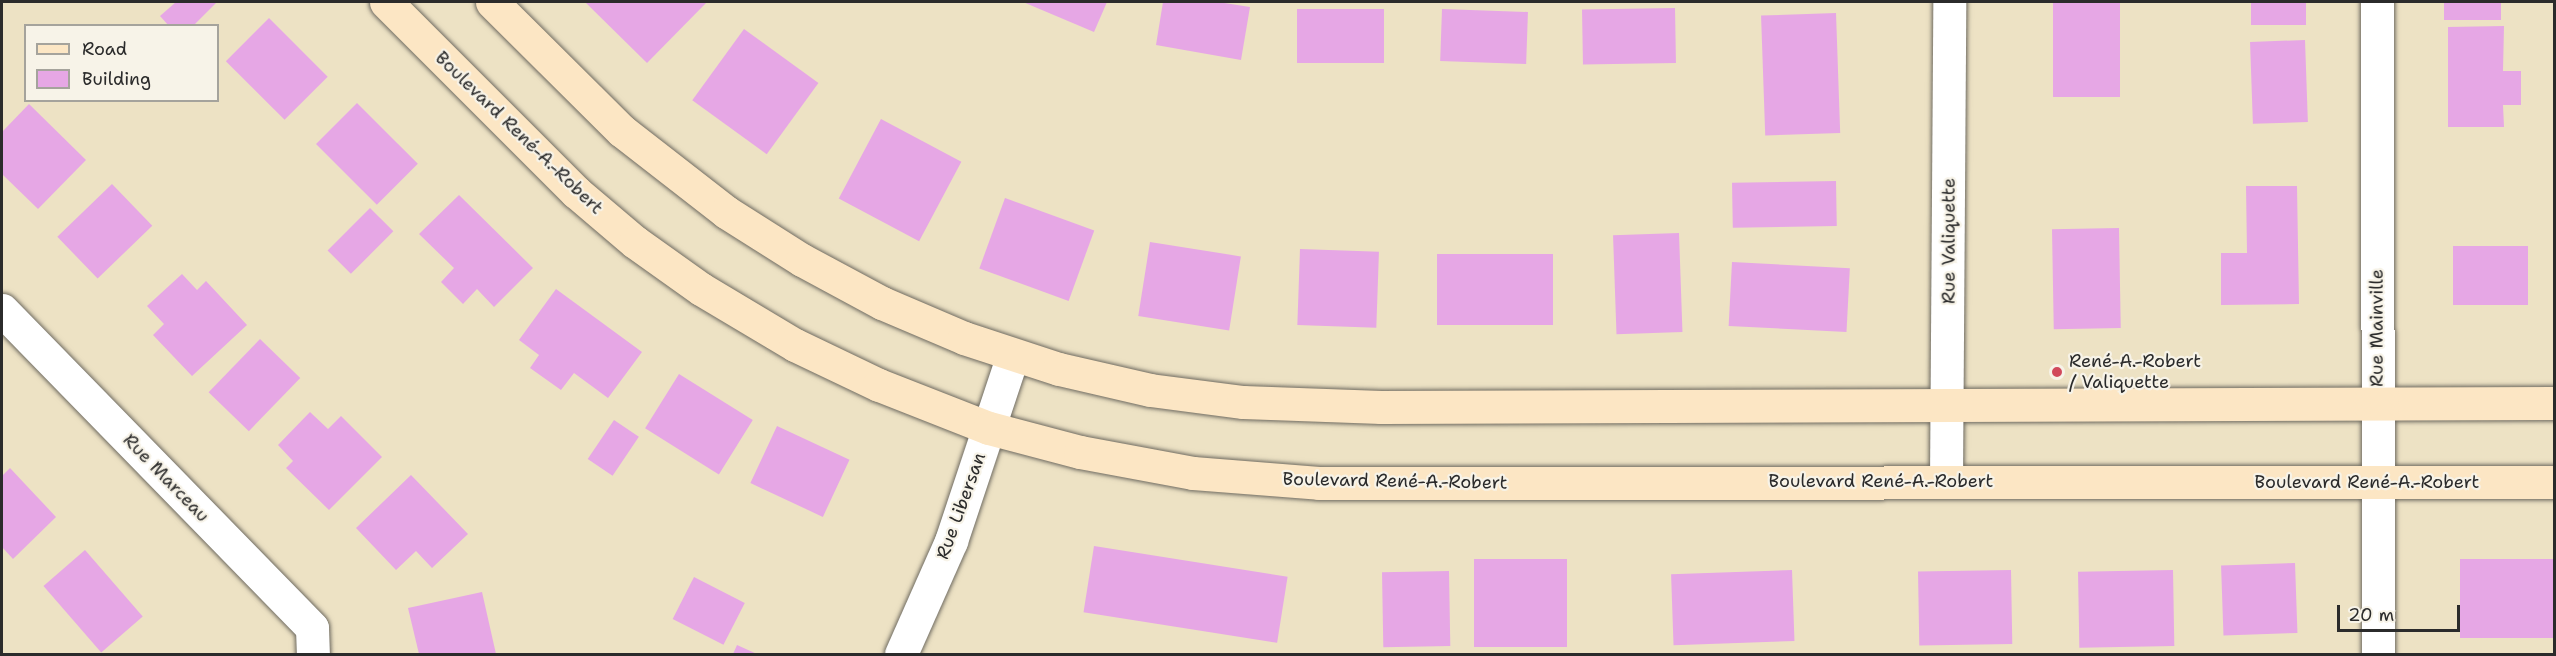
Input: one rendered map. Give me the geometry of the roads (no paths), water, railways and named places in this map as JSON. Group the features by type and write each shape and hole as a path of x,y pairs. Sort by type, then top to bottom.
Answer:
{"street":[{"name":"Boulevard René-A.-Robert","path":"386,2 547,165 669,267 795,345 879,386 988,428 1148,465 1278,481 2554,482"},
{"path":"492,2 622,131 726,212 836,280 940,328 1013,355 1150,390 1277,404 1381,407 2554,403"},
{"name":"Rue Valiquette","path":"1946,480 1949,2"},
{"name":"Rue Mainville","path":"2377,2 2375,482 2378,654"},
{"name":"Rue Marceau","path":"2,310 312,628 313,654"},
{"name":"Rue Libersan","path":"901,654 951,541 1013,355"}],"place":[{"name":"René-A.-Robert / Valiquette","path":"2057,372"}]}
